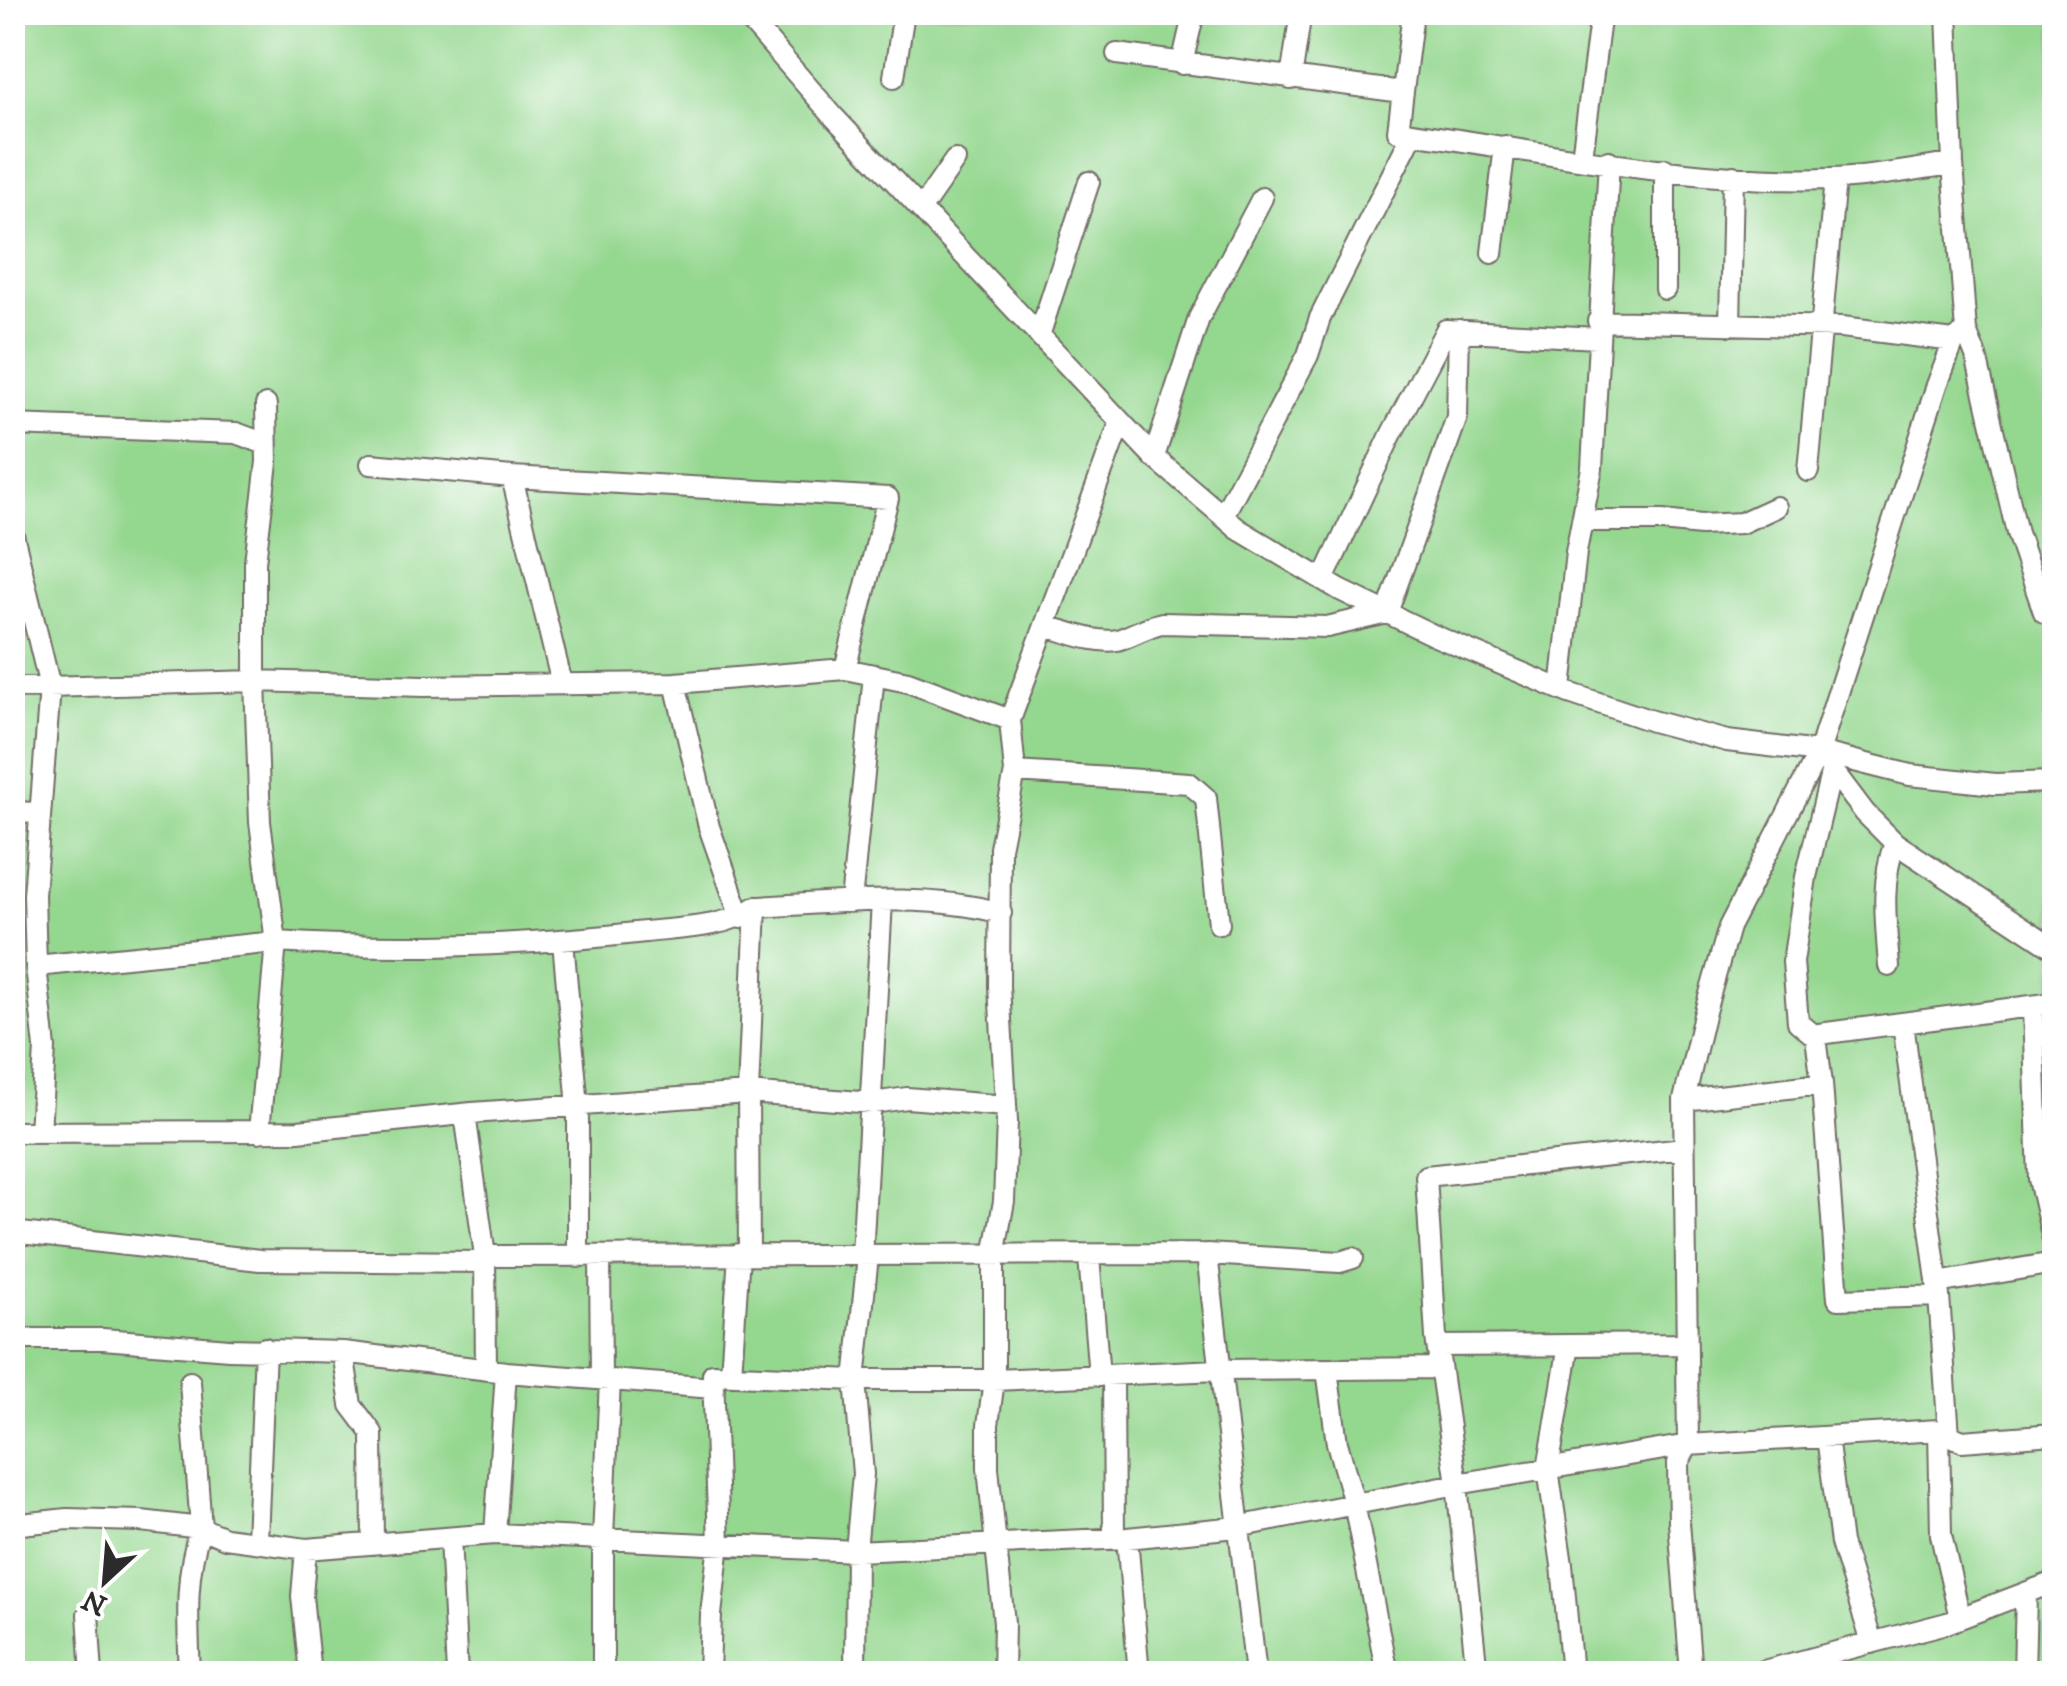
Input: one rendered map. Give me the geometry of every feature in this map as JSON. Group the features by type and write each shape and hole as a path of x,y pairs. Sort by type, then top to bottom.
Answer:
{"street":[{"path":"742,12 1154,457 1238,529 1323,580 1387,613 1561,690 1652,722 1727,741 1910,775 1995,784 2054,782"},
{"path":"894,77 904,12"},
{"path":"1182,64 1194,12"},
{"path":"1292,79 1301,12"},
{"path":"1413,12 1398,130 1665,170 1733,176 1836,180 1953,164"},
{"path":"1582,158 1602,12"},
{"path":"1948,12 1960,336 1937,385 1826,760 1793,962 1798,1022 1816,1037 1838,1299 1938,1290 2054,1263"},
{"path":"1116,54 1402,92"},
{"path":"1223,516 1308,355 1320,318 1413,133"},
{"path":"1492,254 1506,146"},
{"path":"921,209 955,160"},
{"path":"1561,690 1592,468 1609,162"},
{"path":"1665,170 1665,289"},
{"path":"1730,324 1733,176"},
{"path":"1808,470 1836,180"},
{"path":"1040,333 1088,182"},
{"path":"1154,457 1199,318 1262,198"},
{"path":"1323,580 1446,330 1730,324 1822,327 1960,336 1976,356 2018,533 2044,612 2054,611"},
{"path":"1387,613 1457,417 1459,330"},
{"path":"259,1132 276,942 260,822 255,681 255,562 266,406"},
{"path":"1004,1674 1004,1624 988,1468 988,1424 994,1380 994,1256 1004,1200 1006,1106 999,986 1000,848 1016,772 1010,720 1120,423"},
{"path":"12,425 236,433 266,444"},
{"path":"371,464 512,477 888,498 845,669"},
{"path":"512,477 562,684"},
{"path":"1582,522 1741,523 1776,506"},
{"path":"12,530 50,686 34,895 36,966 46,1048 40,1132"},
{"path":"1045,626 1117,640 1162,623 1327,627 1387,613"},
{"path":"12,688 255,681 423,686 674,683 845,669 908,682 1010,720"},
{"path":"852,902 874,675"},
{"path":"674,683 709,827 749,912 744,1254 730,1374"},
{"path":"1826,760 1865,813 1895,842 2054,948"},
{"path":"1691,1674 1678,1482 1678,1463 1688,1445 1684,1100 1729,927 1826,760"},
{"path":"1016,772 1189,783 1206,798 1219,924"},
{"path":"12,812 39,813"},
{"path":"1889,966 1888,862 1895,842"},
{"path":"855,1674 856,1551 863,1474 855,1380 865,1256 867,1147 873,1103 882,901"},
{"path":"36,966 276,942 344,946 563,941 749,912 852,902 972,906 1001,913"},
{"path":"563,941 589,1257 605,1380 603,1674"},
{"path":"1816,1037 2054,1003"},
{"path":"2033,1008 2039,1179 2054,1244"},
{"path":"1903,1023 1938,1290 1944,1432 1941,1535 1960,1618"},
{"path":"1684,1100 1822,1084"},
{"path":"12,1132 298,1132 465,1114 748,1093 873,1103 907,1098 1006,1106"},
{"path":"465,1114 496,1370 495,1534"},
{"path":"1477,1674 1457,1484 1438,1357 1426,1176 1684,1148"},
{"path":"12,1232 260,1260 744,1254 1206,1254 1340,1262 1353,1258"},
{"path":"1206,1254 1256,1674"},
{"path":"1089,1257 1138,1674"},
{"path":"12,1339 103,1338 229,1349 343,1352 496,1370 714,1388"},
{"path":"709,1674 720,1543 713,1374 994,1380 1219,1370 1327,1370 1569,1345 1686,1344"},
{"path":"1569,1345 1548,1469 1572,1674"},
{"path":"257,1540 264,1348"},
{"path":"343,1352 351,1405 372,1433 373,1544"},
{"path":"1327,1370 1336,1443 1354,1503 1387,1674"},
{"path":"190,1382 200,1528 193,1549 190,1674"},
{"path":"12,1525 67,1519 142,1521 200,1528 224,1538 306,1548 495,1534 856,1551 1120,1538 1236,1527 1688,1445 1944,1432 1962,1440 2054,1434"},
{"path":"1827,1436 1841,1543 1872,1642"},
{"path":"450,1538 456,1674"},
{"path":"306,1548 302,1596 310,1674"},
{"path":"1756,1673 1960,1618 2054,1582"},
{"path":"2024,1674 2026,1594"},
{"path":"88,1614 92,1674"}],"green space":[{"path":"13,13 2054,13 2054,1673 13,1673"}]}
